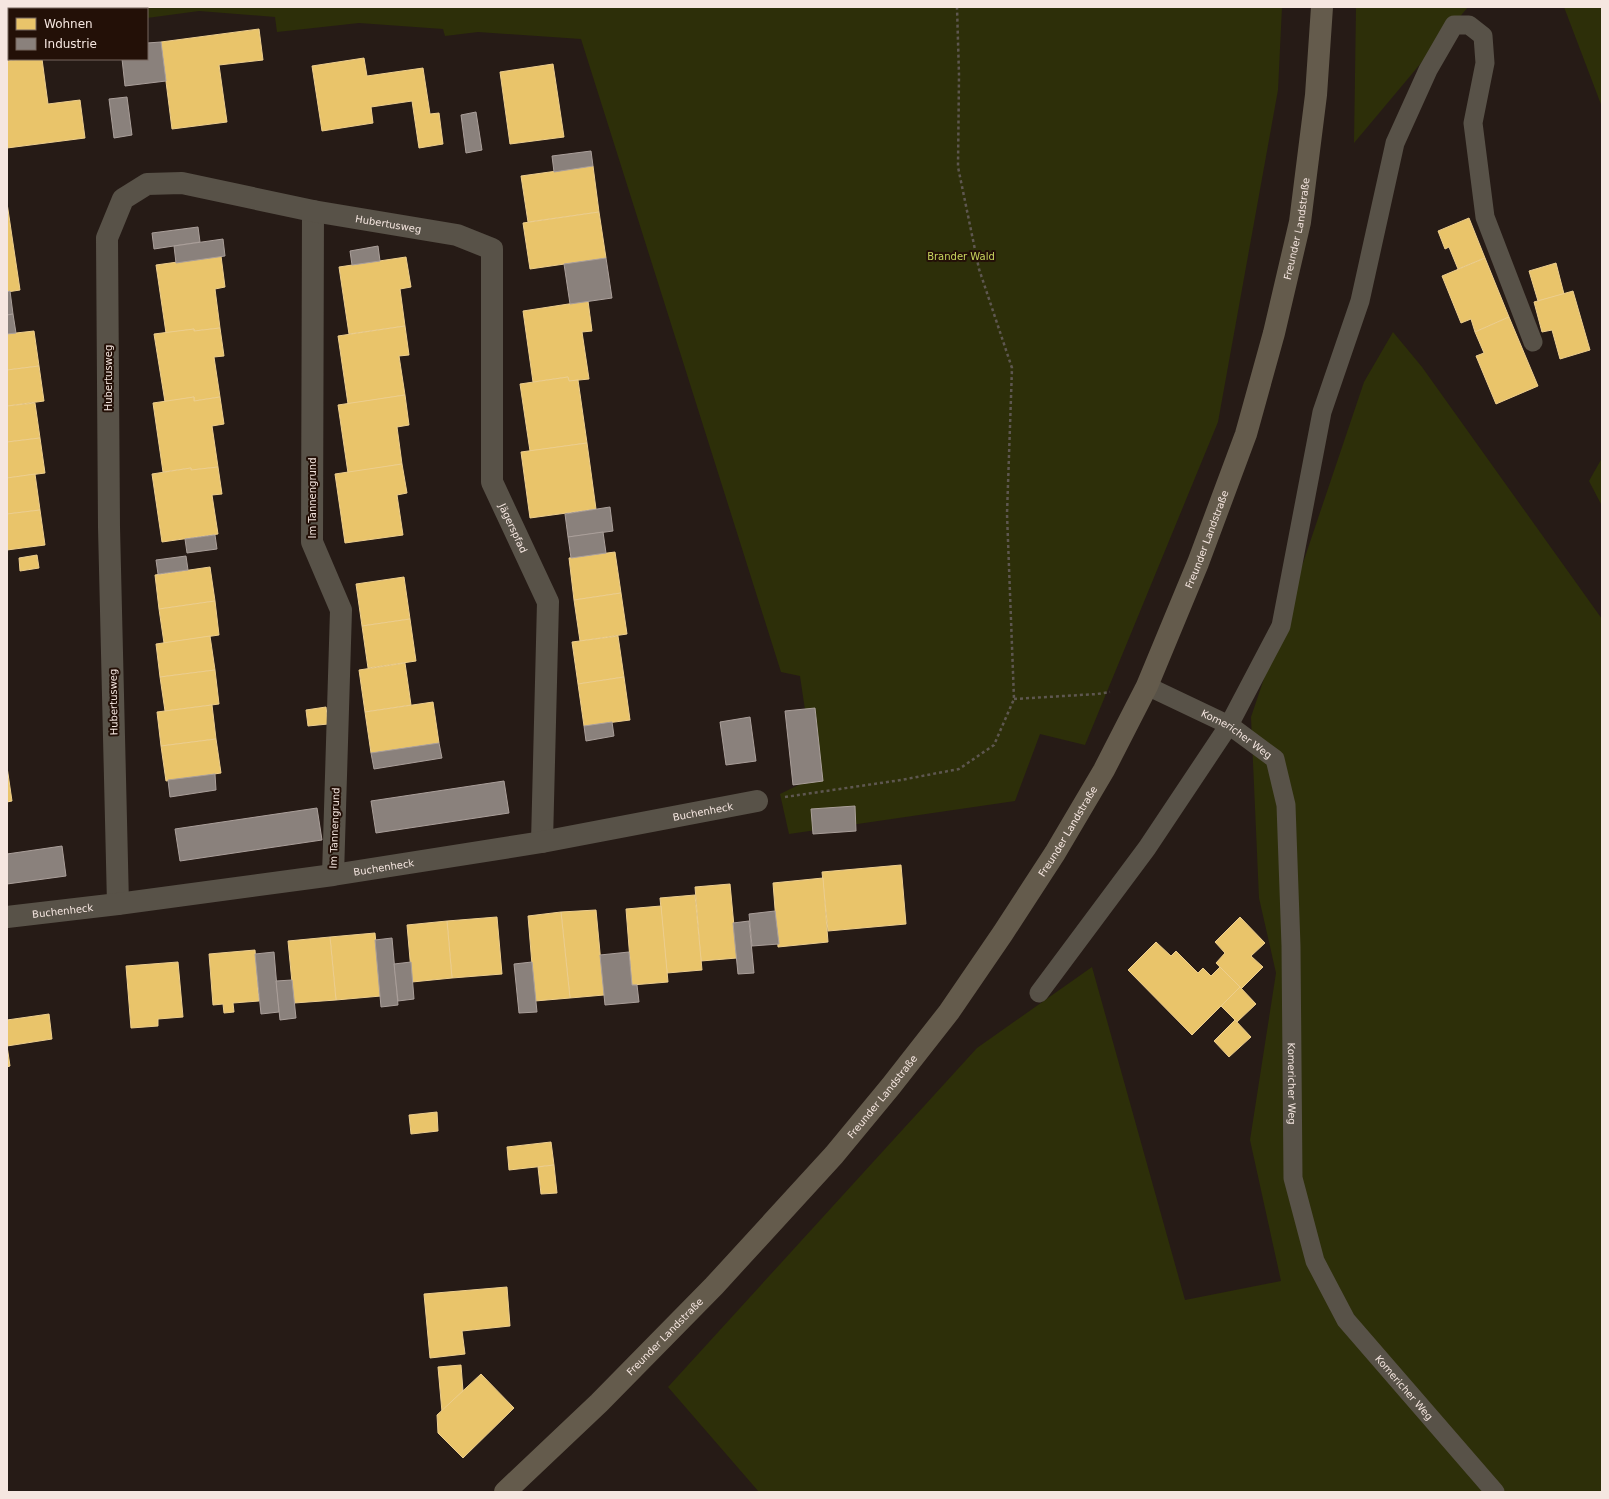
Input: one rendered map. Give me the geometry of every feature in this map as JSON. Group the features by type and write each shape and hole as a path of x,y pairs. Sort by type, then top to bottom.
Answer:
{"main road":[{"name":"Freunder Landstraße","path":"505,1492 599,1403 714,1286 834,1155 891,1086 953,1006 1055,853 1104,770 1147,686 1198,563 1246,434 1274,333 1300,222 1316,95 1322,7"}],"street":[{"name":"Hubertusweg","path":"118,904 109,527 107,238 123,199 147,184 182,183 313,211 457,235"},
{"name":"Im Tannengrund","path":"313,211 312,542 341,610 333,875"},
{"name":"Jägerspfad","path":"457,235 492,249 492,482 548,602 542,842"},
{"name":"Buchenheck","path":"7,917 118,904 333,875 542,842 757,801"}],"lane":[{"path":"1039,993 1147,848 1229,725 1281,626 1322,412 1360,301 1395,144 1428,70 1454,25 1469,26 1483,36 1485,63 1472,123 1484,217 1533,342"},
{"name":"Komericher Weg","path":"1147,686 1229,725 1275,759 1286,805 1291,946 1293,1178 1315,1261 1346,1320 1495,1492"}],"path":[{"path":"757,801 901,780 959,769 994,746 1014,699 1007,514 1012,368 979,269 958,167 958,7"},
{"path":"1014,699 1097,694 1147,686"}],"green space":[{"name":"Brander Wald","path":"7,7 1282,7 1278,90 1218,422 1085,745 1040,734 1015,801 789,834 780,794 815,777 800,676 781,672 581,39 478,32 445,36 443,29 359,23 277,32 275,17 199,11 148,18 148,8 8,8 7,38"},
{"path":"1356,7 1468,7 1354,143"},
{"path":"1564,7 1602,7 1602,107"},
{"path":"1393,332 1422,367 1602,619 1602,1492 759,1492 668,1387 977,1048 1092,967 1185,1300 1281,1281 1250,1140 1276,973 1259,898 1251,717 1364,382"},
{"path":"1602,458 1602,506 1589,481"}],"building: Wohnen":[{"path":"259,29 263,60 219,65 227,122 172,129 161,42"},
{"path":"364,58 367,76 423,68 430,114 439,113 443,144 419,148 412,101 371,107 373,123 322,131 312,66"},
{"path":"42,60 48,104 80,100 85,138 7,148 7,61"},
{"path":"553,64 564,137 510,144 500,72"},
{"path":"593,166 599,212 528,222 521,176"},
{"path":"7,203 20,290 7,292"},
{"path":"599,212 606,258 530,269 523,223"},
{"path":"1469,218 1485,258 1458,269 1449,247 1445,249 1438,231"},
{"path":"221,256 225,287 215,289 220,328 194,331 194,329 166,333 156,265"},
{"path":"406,257 411,287 400,289 405,326 349,334 339,267"},
{"path":"1485,258 1509,317 1475,332 1471,319 1461,323 1442,276"},
{"path":"1556,263 1564,294 1538,301 1529,271"},
{"path":"1573,291 1590,350 1560,359 1552,330 1542,332 1534,302"},
{"path":"588,301 592,331 582,332 589,379 569,381 568,377 533,382 523,311"},
{"path":"1509,317 1538,386 1496,404 1476,356 1484,353 1475,332"},
{"path":"405,326 409,355 399,356 405,395 348,404 338,336"},
{"path":"220,328 224,356 214,357 220,397 194,401 194,397 165,402 154,334 194,329 194,331"},
{"path":"34,331 39,366 7,370 7,334"},
{"path":"39,366 44,401 7,406 7,370"},
{"path":"568,377 569,381 578,380 587,443 530,451 520,384"},
{"path":"405,395 409,425 397,427 402,464 348,473 338,405"},
{"path":"194,397 194,401 220,397 224,424 212,426 218,467 191,470 191,468 163,472 153,403"},
{"path":"35,403 40,438 7,442 7,406"},
{"path":"40,438 45,473 7,478 7,442"},
{"path":"587,443 596,509 530,518 521,452"},
{"path":"402,464 407,493 397,495 403,535 345,543 335,474"},
{"path":"218,467 222,494 212,495 218,534 162,542 152,474 191,468 191,470"},
{"path":"35,474 40,510 7,514 7,478"},
{"path":"40,510 45,545 7,550 7,514"},
{"path":"615,552 621,593 574,600 569,558"},
{"path":"37,555 39,568 20,571 19,558"},
{"path":"210,567 215,601 159,609 155,575"},
{"path":"404,577 410,619 362,626 356,584"},
{"path":"621,593 627,634 580,641 574,600"},
{"path":"215,601 219,635 164,643 159,609"},
{"path":"410,619 416,661 368,668 362,626"},
{"path":"210,636 215,670 160,677 156,644"},
{"path":"618,636 624,677 578,684 572,642"},
{"path":"405,663 411,705 365,712 359,670"},
{"path":"215,670 219,704 165,711 160,677"},
{"path":"624,677 630,720 584,726 578,684"},
{"path":"433,702 439,743 371,753 365,712"},
{"path":"212,705 216,739 161,746 157,712"},
{"path":"326,707 328,724 308,726 306,710"},
{"path":"216,739 221,773 166,781 161,746"},
{"path":"7,767 12,801 7,802"},
{"path":"901,865 906,924 828,931 822,872"},
{"path":"823,878 828,942 778,947 773,883"},
{"path":"730,884 737,958 701,961 695,887"},
{"path":"695,895 702,970 667,973 660,898"},
{"path":"661,906 668,982 632,985 626,909"},
{"path":"596,910 604,995 570,998 561,912"},
{"path":"561,912 570,998 535,1001 528,916"},
{"path":"497,917 502,974 452,978 447,921"},
{"path":"1240,917 1265,943 1251,956 1263,967 1241,989 1216,963 1225,953 1215,942"},
{"path":"447,921 452,978 412,982 407,925"},
{"path":"375,933 381,996 336,1000 330,937"},
{"path":"330,937 336,1000 294,1003 288,941"},
{"path":"1156,942 1171,956 1176,951 1198,973 1203,968 1211,976 1220,967 1240,987 1192,1035 1128,970"},
{"path":"255,950 259,1001 233,1003 234,1012 224,1013 223,1004 213,1005 209,954"},
{"path":"178,962 183,1017 158,1019 158,1026 131,1028 126,966"},
{"path":"1240,987 1256,1004 1237,1022 1221,1006"},
{"path":"49,1014 52,1039 7,1046 7,1020"},
{"path":"1235,1020 1251,1037 1229,1057 1214,1041"},
{"path":"7,1046 10,1066 7,1067"},
{"path":"437,1112 438,1131 411,1134 409,1115"},
{"path":"551,1142 554,1165 509,1170 507,1147"},
{"path":"554,1165 557,1193 541,1194 538,1167"},
{"path":"507,1287 510,1326 462,1331 465,1354 430,1358 424,1294"},
{"path":"461,1365 463,1391 442,1412 438,1367"},
{"path":"481,1374 514,1408 463,1458 438,1433 437,1415"}],"building: Industrie":[{"path":"161,42 166,81 125,86 122,60 148,60 148,43"},
{"path":"127,97 132,135 114,138 109,99"},
{"path":"476,112 482,150 466,153 461,115"},
{"path":"591,151 593,166 554,172 552,156"},
{"path":"198,227 200,242 154,249 152,233"},
{"path":"223,239 225,256 176,263 174,246"},
{"path":"378,246 380,261 352,265 350,251"},
{"path":"606,258 612,298 570,304 564,264"},
{"path":"10,291 13,314 7,315 7,292"},
{"path":"13,314 16,333 7,334 7,315"},
{"path":"610,507 613,531 568,537 565,514"},
{"path":"603,532 606,553 571,558 568,537"},
{"path":"215,535 217,549 187,553 185,539"},
{"path":"186,556 188,570 158,574 156,560"},
{"path":"815,708 823,781 793,785 785,711"},
{"path":"750,717 756,761 726,765 720,722"},
{"path":"612,722 614,736 586,741 584,726"},
{"path":"439,743 442,758 374,769 371,753"},
{"path":"215,774 216,790 170,797 168,780"},
{"path":"504,781 509,813 376,833 371,801"},
{"path":"855,806 856,831 813,834 811,809"},
{"path":"317,808 322,840 180,861 175,829"},
{"path":"62,846 66,876 7,884 7,854"},
{"path":"775,911 779,944 752,946 749,914"},
{"path":"749,921 754,973 738,974 733,923"},
{"path":"392,938 398,1005 381,1007 375,940"},
{"path":"274,952 279,1012 261,1014 255,954"},
{"path":"629,952 632,985 637,985 639,1002 605,1005 600,955"},
{"path":"411,962 414,999 398,1001 394,964"},
{"path":"532,962 537,1012 519,1013 514,964"},
{"path":"292,980 296,1018 280,1020 276,981"}]}
